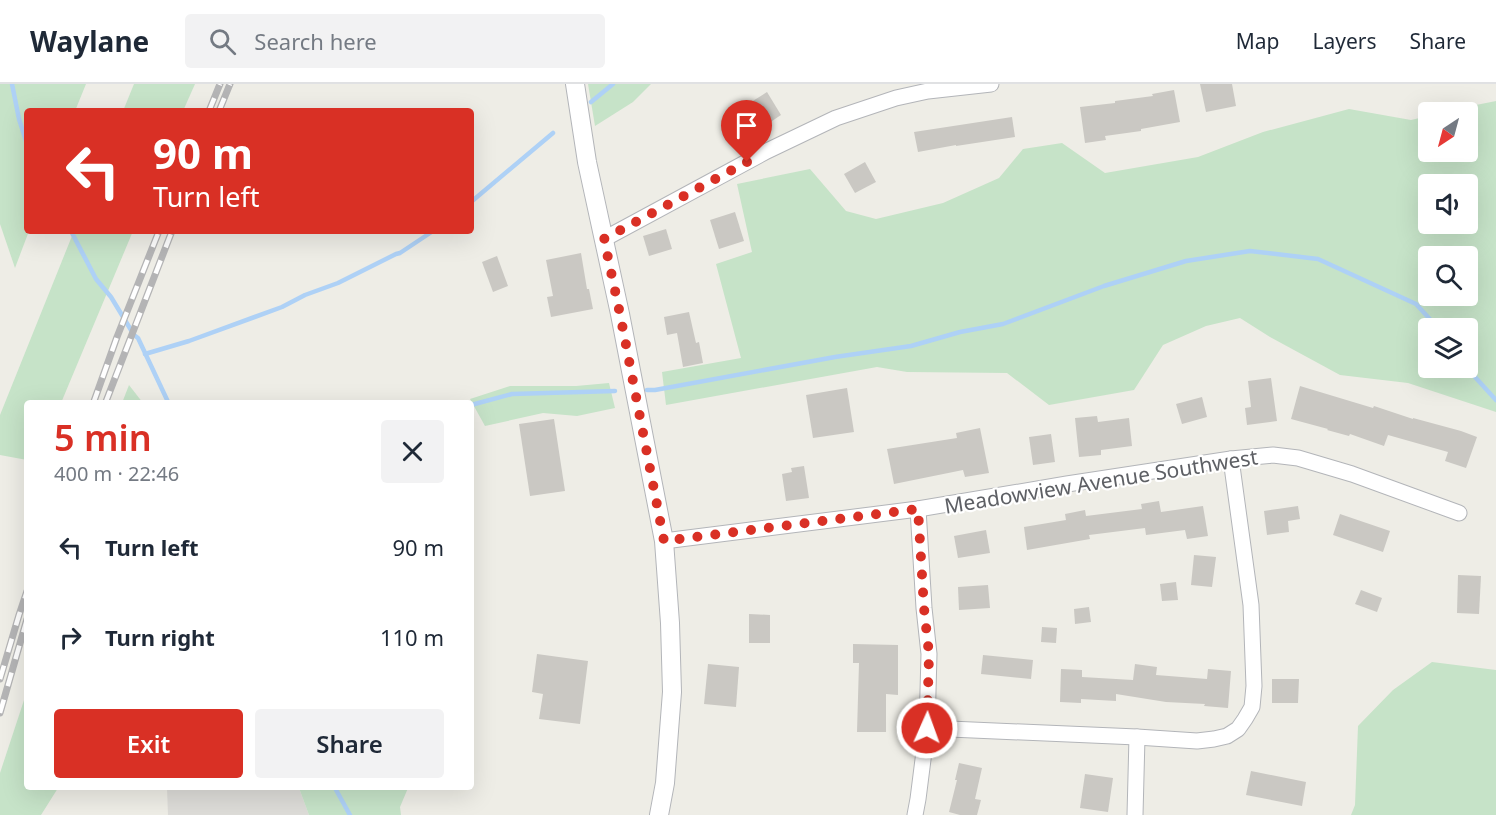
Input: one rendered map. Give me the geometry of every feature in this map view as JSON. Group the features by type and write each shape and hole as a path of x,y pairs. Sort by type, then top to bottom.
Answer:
{"street":[{"path":"604,239 767,151 836,118 896,98 928,91 991,84"},
{"path":"575,85 587,162 620,314 664,541 672,692 665,783 659,815"},
{"name":"Meadowview Avenue Southwest","path":"664,541 918,509 1231,459 1273,455 1298,458 1352,474 1459,513"},
{"path":"927,728 1197,741 1227,736 1238,729 1252,707 1254,686 1251,605 1231,459"},
{"path":"915,815 927,728 929,654 918,509"},
{"path":"1136,815 1137,737"}],"shaded area":[{"path":"167,790 300,790 309,815 168,815"}],"green space":[{"path":"0,84 86,84 76,108 24,108 24,234 28,234 15,268 0,224"},
{"path":"134,84 195,84 184,108 124,108"},
{"path":"588,84 651,84 633,102 595,126"},
{"path":"1496,101 1496,412 1408,383 1340,375 1240,318 1206,326 1163,345 1134,390 1049,405 1007,373 907,372 877,367 666,405 662,372 741,358 716,264 752,252 737,184 810,169 846,211 876,219 943,203 999,178 1023,149 1062,143 1105,173 1198,157 1263,132 1349,109 1411,120 1418,118 1418,162 1478,162 1478,105"},
{"path":"73,234 132,234 62,400 24,400 24,459 0,455 0,415"},
{"path":"609,383 615,408 577,416 543,413 485,426 474,406 474,400 470,399 510,386 576,386"},
{"path":"129,385 141,400 123,400"},
{"path":"1432,662 1496,670 1496,815 1351,815 1355,805 1358,726 1393,690"},
{"path":"24,700 24,790 57,790 41,815 0,815 0,773"},
{"path":"300,790 407,790 400,807 401,815 309,815"}],"building":[{"path":"1200,84 1232,84 1236,106 1206,112"},
{"path":"1174,90 1180,122 1105,136 1106,140 1085,143 1080,107 1115,103 1115,101 1153,96 1152,94"},
{"path":"767,92 781,115 763,127 748,104"},
{"path":"1012,117 1015,137 918,152 914,132"},
{"path":"865,162 876,182 855,193 844,174"},
{"path":"735,212 744,241 719,249 710,220"},
{"path":"666,229 672,249 649,256 643,236"},
{"path":"581,253 593,309 551,317 547,297 553,296 546,260"},
{"path":"497,256 508,286 493,292 482,262"},
{"path":"689,312 703,363 683,367 677,333 667,335 664,317"},
{"path":"1271,378 1277,421 1247,425 1245,408 1251,407 1248,381"},
{"path":"1300,386 1477,437 1466,468 1445,461 1448,452 1388,435 1384,446 1350,434 1349,436 1291,419"},
{"path":"847,388 854,432 813,438 806,395"},
{"path":"1202,397 1207,417 1182,424 1176,404"},
{"path":"1097,416 1098,422 1129,418 1132,446 1101,450 1101,455 1079,457 1075,418"},
{"path":"554,419 565,491 530,496 519,424"},
{"path":"980,428 989,473 965,477 963,470 894,484 887,449 957,438 956,433"},
{"path":"1051,434 1055,462 1033,465 1029,437"},
{"path":"804,466 809,498 786,501 782,474 792,472 791,468"},
{"path":"1159,501 1161,512 1203,506 1208,536 1187,539 1185,530 1146,535 1145,528 1089,535 1090,539 1027,550 1024,527 1066,520 1065,514 1085,510 1086,516 1142,509 1141,504"},
{"path":"1298,506 1300,519 1288,521 1289,532 1267,535 1264,511"},
{"path":"1340,514 1390,531 1383,552 1333,535"},
{"path":"986,530 990,553 958,558 954,536"},
{"path":"1194,555 1216,557 1212,587 1191,585"},
{"path":"1458,575 1481,576 1479,614 1457,613"},
{"path":"1176,582 1178,600 1162,601 1160,584"},
{"path":"988,585 990,608 959,610 958,587"},
{"path":"1361,590 1382,598 1377,612 1355,604"},
{"path":"1089,607 1091,622 1075,624 1074,609"},
{"path":"749,614 770,615 770,643 749,643"},
{"path":"1042,627 1057,628 1056,643 1041,642"},
{"path":"853,644 898,645 898,695 886,694 886,732 857,732 859,663 853,663"},
{"path":"537,654 588,661 580,724 539,719 543,694 532,692"},
{"path":"983,655 1033,660 1031,679 981,674"},
{"path":"708,664 739,667 736,707 704,704"},
{"path":"1135,664 1157,667 1156,675 1207,679 1208,669 1231,671 1228,708 1116,694 1116,701 1081,699 1081,703 1060,702 1061,669 1082,670 1082,677 1133,680"},
{"path":"1272,679 1299,679 1298,703 1272,703"},
{"path":"959,763 982,768 975,799 981,800 977,815 960,815 949,812"},
{"path":"1251,771 1306,782 1302,806 1246,795"},
{"path":"1085,774 1113,778 1108,812 1080,808"}],"waterway":[{"path":"12,84 24,135"},
{"path":"591,102 613,84"},
{"path":"474,199 553,133"},
{"path":"73,234 96,279 138,338 167,400"},
{"path":"145,354 189,341 282,307 400,253 428,234"},
{"path":"647,390 911,346 960,332 1003,324 1104,286 1186,261 1250,251 1318,259 1416,304 1429,318"},
{"path":"1476,378 1496,400"},
{"path":"474,404 512,394 615,391"},
{"path":"336,790 350,815"}],"railway":[{"path":"210,108 220,84"},
{"path":"220,108 230,84"},
{"path":"94,400 158,234"},
{"path":"107,400 171,234"},
{"path":"0,679 24,600"},
{"path":"0,713 24,629"}],"route":[{"path":"747,162 604,239 664,541 918,509 929,654 927,728"}]}
